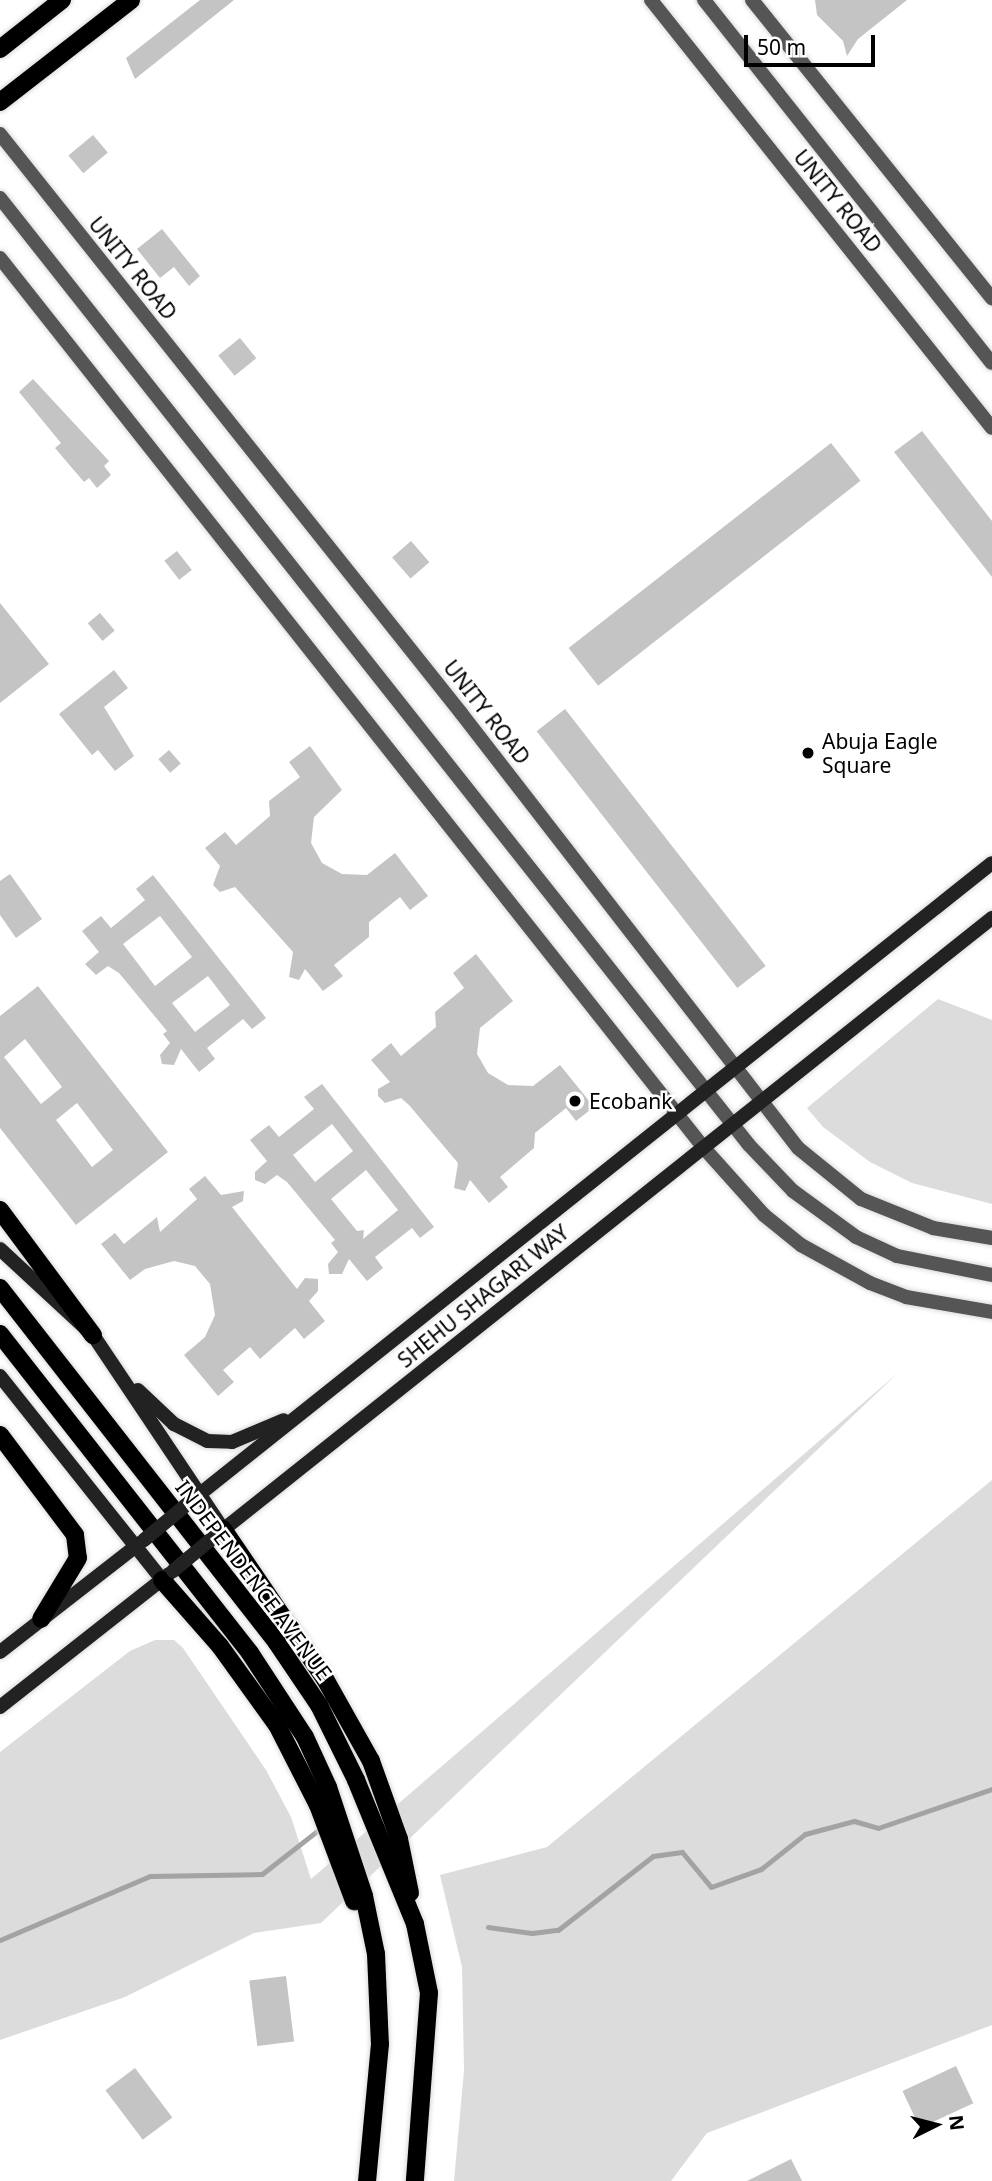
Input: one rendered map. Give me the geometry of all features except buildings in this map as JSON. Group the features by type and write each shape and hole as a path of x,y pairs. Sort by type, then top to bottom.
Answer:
{"main road":[{"path":"0,49 62,0"},
{"path":"0,102 131,0"},
{"name":"SHEHU SHAGARI WAY","path":"0,1652 475,1279 992,863"},
{"name":"SHEHU SHAGARI WAY","path":"0,1707 992,918"},
{"path":"0,1210 93,1335"},
{"name":"INDEPENDENCE AVENUE","path":"0,1249 93,1335 223,1529"},
{"name":"INDEPENDENCE AVENUE","path":"0,1288 300,1676 351,1770 415,1924 429,1993 430,2031 415,2181"},
{"path":"0,1334 285,1703 328,1787 364,1896 376,1954 380,2044 368,2181"},
{"path":"117,1368 174,1424 207,1441 245,1439 299,1415"},
{"path":"0,1376 167,1576 277,1725 318,1805 376,1954"},
{"path":"0,1435 75,1535 78,1558 41,1619"},
{"path":"223,1529 325,1679 371,1761 399,1839 415,1924"}],"street":[{"name":"UNITY ROAD","path":"651,0 992,428"},
{"name":"UNITY ROAD","path":"704,0 992,363"},
{"path":"751,0 992,298"},
{"name":"UNITY ROAD","path":"0,135 461,713 759,1101 820,1170 861,1199 933,1228 992,1238"},
{"path":"0,198 732,1123 793,1191 856,1237 897,1256 992,1275"},
{"path":"0,258 703,1147 764,1215 836,1266 906,1297 992,1312"}],"shaded area":[{"path":"938,999 992,1020 992,1204 912,1183 870,1162 823,1127 807,1108"},
{"path":"899,1372 321,1923 254,1933 125,1997 0,2040 0,1752 130,1651 155,1640 174,1640 183,1648 266,1770 291,1817 311,1879"},
{"path":"992,1480 992,2025 707,2133 671,2181 454,2181 464,2070 462,1967 440,1875 547,1847"}],"waterway":[{"path":"488,1927 532,1933 558,1930 653,1856 682,1852 711,1887 761,1869 805,1834 854,1821 878,1828 992,1789"},
{"path":"0,1940 150,1876 262,1874 317,1831"}],"place":[{"name":"Abuja Eagle Square","path":"808,753"},
{"name":"Ecobank","path":"575,1101"}]}
